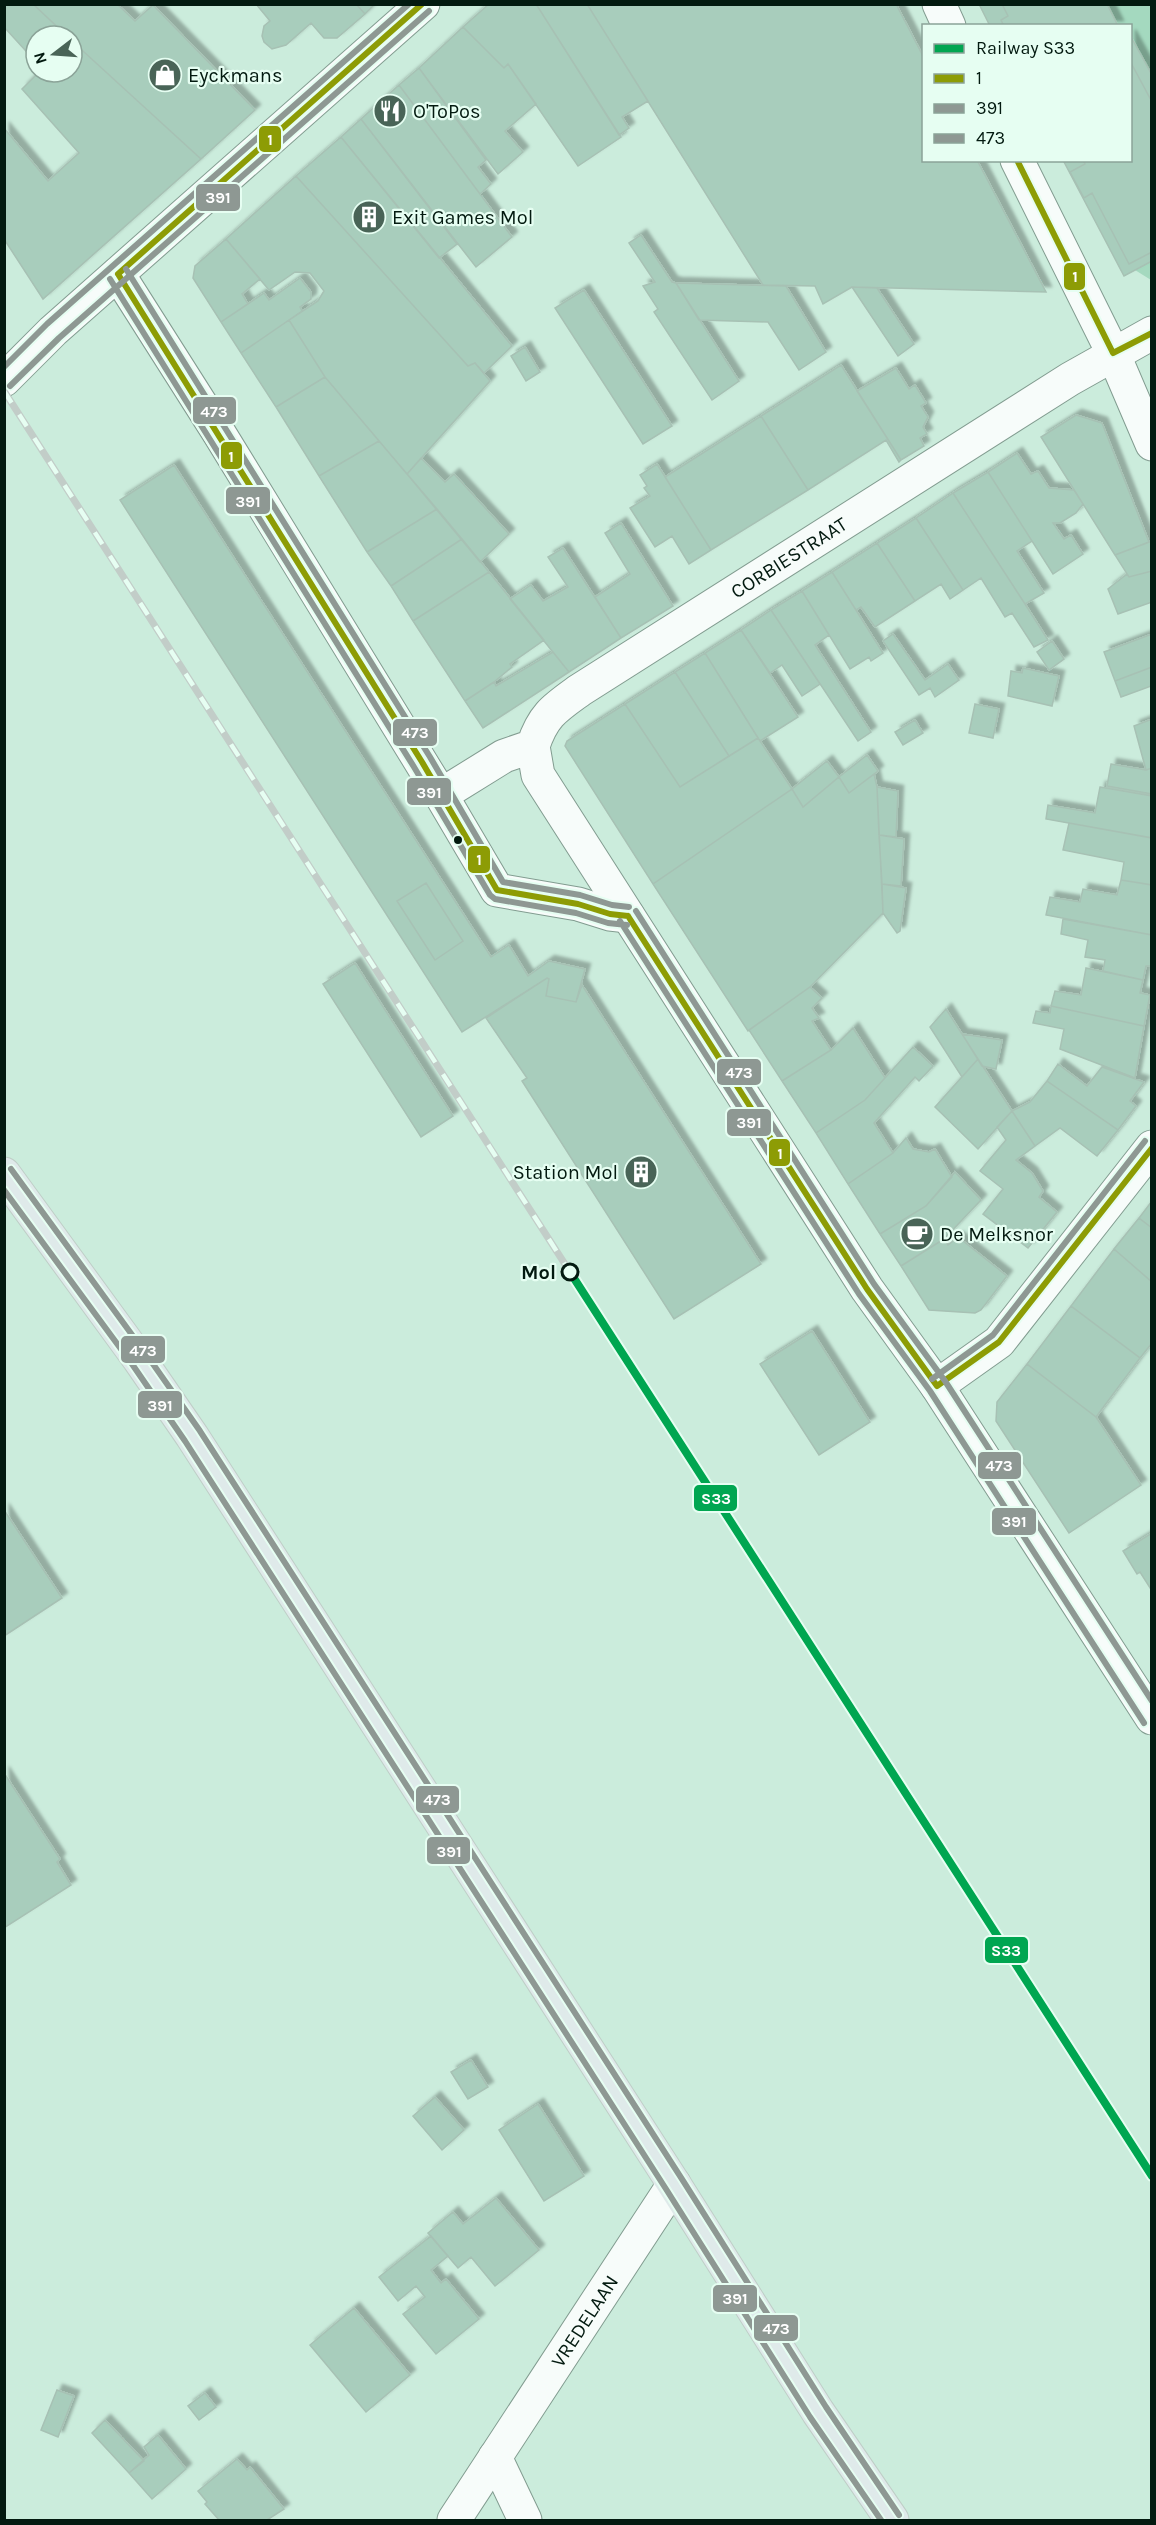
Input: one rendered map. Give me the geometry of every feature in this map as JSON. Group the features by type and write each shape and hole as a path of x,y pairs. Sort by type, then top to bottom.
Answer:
{"main road":[{"path":"4,1174 139,1359 192,1436 824,2421 892,2520"}],"street":[{"path":"4,380 53,331 423,4"},
{"path":"939,4 948,24"},
{"path":"1018,162 1113,353 1152,444"},
{"path":"118,273 219,433 497,890 578,904 610,914 628,916"},
{"name":"CORBIESTRAAT","path":"533,746 540,725 554,709 580,690 1113,353 1152,333"},
{"path":"441,795 504,756 533,746 538,776 867,1289 937,1386 1152,1718"},
{"path":"937,1386 999,1342 1152,1147"},
{"name":"VREDELAAN","path":"464,2516 495,2457 674,2184"},
{"path":"495,2457 525,2520"}],"green space":[{"path":"1107,5 1151,5 1151,75 1132,37 1132,24 1117,24"},
{"path":"1151,261 1151,280 1135,270"}],"building":[{"path":"4,4 33,4 54,24 24,24 24,49 4,27"},
{"name":"Eyckmans","path":"33,4 117,4 135,21 153,5 255,110 201,159 84,52 84,24 54,24"},
{"path":"256,4 356,4 365,14 337,38 324,38 311,23 286,45 272,49 264,42 262,36 264,26 270,21"},
{"path":"356,4 375,4 365,14"},
{"path":"489,4 536,4 621,137 578,166 508,64 504,68 463,27"},
{"path":"536,4 587,4 648,101 622,117 629,128 619,135"},
{"path":"587,4 896,4 922,54 922,162 978,162 1046,292 852,287 823,304 815,286 763,285"},
{"path":"979,4 1002,4 1008,16 1001,20 1003,24 989,24"},
{"path":"1002,4 1107,4 1117,24 1003,24 1001,20 1008,16"},
{"path":"463,27 504,68 508,64 536,104 505,131 523,152 498,174 419,68"},
{"path":"1132,39 1152,75 1152,102 1132,65"},
{"path":"84,52 201,159 43,299 4,239 4,128 48,181 79,153 22,89 27,84 84,84"},
{"path":"1132,65 1152,102 1152,252 1129,264 1092,193 1084,198 1070,172 1085,164 1084,162 1132,162"},
{"path":"419,68 486,160 478,167 491,184 480,194 399,85"},
{"path":"399,85 512,237 476,267 361,119"},
{"path":"361,119 457,244 439,258 341,137"},
{"name":"Exit Games Mol","path":"341,137 512,346 484,373 475,363 468,366 296,176"},
{"path":"1064,162 1084,162 1085,164 1070,172 1084,198 1092,193 1129,264 1152,252 1152,261 1124,276"},
{"path":"296,176 468,366 475,363 490,381 407,474 325,377 289,320 318,301 324,291 310,273 295,272 269,290 226,239"},
{"path":"641,235 672,282 676,283 739,381 712,400 654,312 658,309 643,286 655,282 629,243"},
{"path":"226,239 260,279 242,294 248,304 221,322 193,278 195,266"},
{"path":"300,278 311,292 311,299 300,307 302,311 241,353 221,322 264,293 269,300"},
{"path":"676,283 786,286 826,352 799,370 768,322 699,320"},
{"path":"852,287 877,288 914,344 898,356"},
{"path":"584,290 672,426 643,444 555,308"},
{"path":"289,320 325,377 276,407 241,353"},
{"path":"525,347 540,372 526,381 511,356"},
{"path":"841,365 901,460 899,462 886,440 808,490 761,416"},
{"path":"896,368 909,389 915,385 926,403 921,406 928,417 923,427 927,434 920,438 924,446 901,460 857,391"},
{"path":"325,377 379,441 319,476 276,407"},
{"path":"1076,415 1102,423 1149,542 1115,555 1041,437"},
{"path":"761,416 808,490 711,550 665,477"},
{"path":"379,441 437,509 367,552 319,476"},
{"path":"1017,453 1031,474 1038,471 1049,488 1074,490 1083,504 1076,513 1060,523 1053,523 1064,539 1071,535 1083,554 1053,574 988,472"},
{"path":"421,458 445,482 454,474 509,534 480,562 407,474"},
{"path":"657,464 711,550 689,564 672,536 655,547 630,508 650,496 644,488 647,486 640,475"},
{"path":"174,465 491,957 509,945 528,976 549,961 585,969 576,1002 546,996 549,979 547,978 462,1032 120,500"},
{"path":"988,472 1032,541 1017,551 1044,593 1025,604 953,493"},
{"path":"953,493 1048,640 1034,647 1012,613 1005,617 981,578 963,590 916,518"},
{"path":"437,509 462,539 391,586 367,552"},
{"path":"916,518 963,590 950,599 941,584 915,601 877,543"},
{"path":"621,523 673,606 621,638 595,597 630,574 605,533"},
{"path":"462,539 489,572 413,621 391,586"},
{"path":"1152,541 1152,571 1129,577 1115,555"},
{"path":"877,543 915,601 875,627 861,607 856,610 832,572"},
{"path":"563,548 621,638 569,672 510,599 531,585 543,601 568,587 548,557"},
{"path":"1152,571 1152,602 1118,614 1108,589 1127,574 1129,577"},
{"path":"489,572 544,640 510,664 512,667 494,682 465,701 413,621"},
{"path":"832,572 883,653 871,661 869,657 850,669 802,591"},
{"path":"802,591 829,635 815,645 871,732 858,741 771,610"},
{"path":"771,610 820,684 802,696 782,665 770,673 741,630"},
{"path":"741,630 798,717 760,741 705,653"},
{"path":"893,634 925,680 948,664 959,680 935,697 930,688 919,695 883,641"},
{"path":"1152,634 1152,667 1115,681 1104,652"},
{"path":"1052,641 1064,659 1049,670 1037,652"},
{"path":"553,652 569,672 483,728 465,701 494,682 496,686"},
{"path":"705,653 758,738 729,756 675,672"},
{"path":"1152,667 1152,687 1121,697 1115,681"},
{"path":"1023,668 1059,676 1052,706 1008,696 1011,671 1022,673"},
{"path":"675,672 729,756 680,787 625,704"},
{"path":"625,704 680,787 758,738 792,789 653,884 565,746 567,741"},
{"path":"975,704 999,709 993,738 969,733"},
{"path":"1152,719 1152,768 1146,770 1134,726"},
{"path":"915,720 923,733 903,745 895,732"},
{"path":"867,755 878,771 849,793 839,777"},
{"path":"827,761 839,777 803,807 792,789"},
{"path":"1111,764 1146,770 1152,768 1152,794 1107,786"},
{"path":"874,774 877,787 883,913 810,987 748,1031 653,884 792,789 803,807 839,777 849,793"},
{"path":"877,787 898,791 896,837 879,835"},
{"path":"1100,787 1152,796 1152,838 1046,819 1048,805 1095,813"},
{"path":"1069,823 1152,838 1152,885 1121,880 1124,862 1063,850"},
{"path":"879,835 904,839 901,886 882,884"},
{"path":"1121,880 1152,885 1152,935 1046,915 1050,897 1080,902 1083,889 1117,895"},
{"path":"426,883 463,941 435,960 397,901"},
{"path":"882,884 906,888 900,931 897,933 883,913"},
{"path":"1063,919 1152,935 1152,966 1146,966 1143,980 1103,971 1105,960 1085,957 1088,940 1061,934"},
{"path":"355,963 453,1116 421,1137 323,984"},
{"path":"1086,968 1143,980 1140,993 1150,995 1144,1026 1051,1006 1055,991 1081,995"},
{"name":"Station Mol","path":"547,978 549,979 546,996 576,1002 582,985 761,1264 674,1319 522,1081 527,1078 486,1018"},
{"path":"810,987 822,998 812,1008 819,1018 812,1021 831,1050 782,1081 749,1030"},
{"path":"1051,1006 1144,1026 1135,1078 1060,1049 1064,1029 1033,1023 1036,1011 1050,1013"},
{"path":"946,1009 978,1059 962,1077 930,1027"},
{"path":"853,1028 885,1078 865,1100 816,1133 782,1081 831,1050"},
{"path":"962,1034 1002,1040 996,1069 982,1066"},
{"path":"913,1047 933,1066 919,1081 915,1077 874,1123 893,1153 848,1184 816,1133 865,1100"},
{"path":"978,1059 1012,1111 978,1149 935,1107"},
{"path":"1058,1064 1087,1086 1102,1067 1144,1082 1130,1101 1136,1106 1118,1130 1047,1081"},
{"path":"1047,1081 1118,1130 1097,1156 1060,1128 1035,1146 1012,1111 1030,1102"},
{"path":"1012,1111 1035,1146 1016,1160 1032,1173 1043,1191 1039,1197 1057,1212 1028,1248 983,1214 1003,1189 980,1171 1006,1140 997,1127"},
{"path":"906,1138 913,1149 929,1152 935,1149 952,1177 926,1206 880,1234 848,1184 893,1153"},
{"path":"955,1172 981,1200 944,1239 901,1266 880,1234 926,1206"},
{"path":"1152,1201 1152,1228 1139,1218"},
{"path":"1139,1218 1152,1228 1152,1282 1114,1249"},
{"path":"958,1237 1007,1276 981,1310 975,1313 929,1310 901,1266 944,1239 948,1245"},
{"path":"1114,1249 1152,1282 1152,1343 1140,1358 1071,1306"},
{"path":"1071,1306 1140,1358 1096,1417 1027,1364"},
{"path":"812,1331 870,1422 819,1455 760,1364"},
{"path":"1027,1364 1096,1417 1141,1485 1069,1533 996,1421 997,1402"},
{"path":"4,1510 62,1598 4,1636"},
{"path":"1152,1533 1152,1591 1140,1572 1137,1574 1123,1551"},
{"path":"4,1773 60,1859 57,1862 71,1885 4,1928"},
{"path":"471,2060 488,2087 468,2099 451,2072"},
{"path":"435,2097 464,2130 442,2150 413,2116"},
{"path":"538,2104 584,2176 544,2201 499,2130"},
{"path":"496,2198 539,2250 495,2286 471,2257 458,2268 428,2233 453,2212 463,2224"},
{"path":"431,2236 448,2256 431,2270 441,2283 446,2279 479,2319 436,2354 403,2314 425,2297 416,2286 398,2301 379,2277"},
{"path":"354,2308 410,2375 366,2412 310,2345"},
{"path":"57,2390 74,2396 58,2437 41,2430"},
{"path":"205,2393 216,2407 199,2420 188,2406"},
{"path":"105,2420 144,2461 129,2473 92,2433"},
{"path":"158,2435 186,2469 152,2499 129,2473 149,2455 144,2447"},
{"path":"237,2459 247,2470 250,2467 284,2509 267,2520 219,2520 205,2504 207,2502 198,2491"}],"railway":[{"path":"4,391 570,1272"}],"rail line":[{"name":"S33","path":"570,1272 1152,2176"}],"transit line":[{"name":"473","path":"4,367 47,324 409,4"},
{"name":"1","path":"118,274 422,4"},
{"name":"391","path":"10,386 59,338 429,11"},
{"name":"1","path":"1018,162 1113,353 1152,333"},
{"name":"473","path":"126,269 430,757 503,882 580,895 612,905 629,907"},
{"name":"1","path":"118,274 422,762 497,890 578,904 610,914 628,916"},
{"name":"391","path":"110,279 414,767 490,895 495,899 576,913 608,923 627,925"},
{"name":"473","path":"636,911 874,1284 945,1381 1152,1701"},
{"name":"1","path":"628,916 867,1289 937,1386"},
{"name":"391","path":"620,921 859,1294 930,1391 1144,1723"},
{"name":"473","path":"932,1379 993,1335 1145,1141"},
{"name":"1","path":"937,1386 999,1342 1152,1148"},
{"name":"473","path":"11,1169 200,1431 682,2179 826,2407 899,2515"},
{"name":"391","path":"4,1190 132,1364 185,1441 810,2417 881,2520"}],"place":[{"name":"Eyckmans","path":"165,75"},
{"name":"O'ToPos","path":"390,111"},
{"name":"Exit Games Mol","path":"369,217"},
{"name":"Station Mol","path":"641,1172"},
{"name":"De Melksnor","path":"917,1234"},
{"name":"Mol","path":"570,1272"}]}
